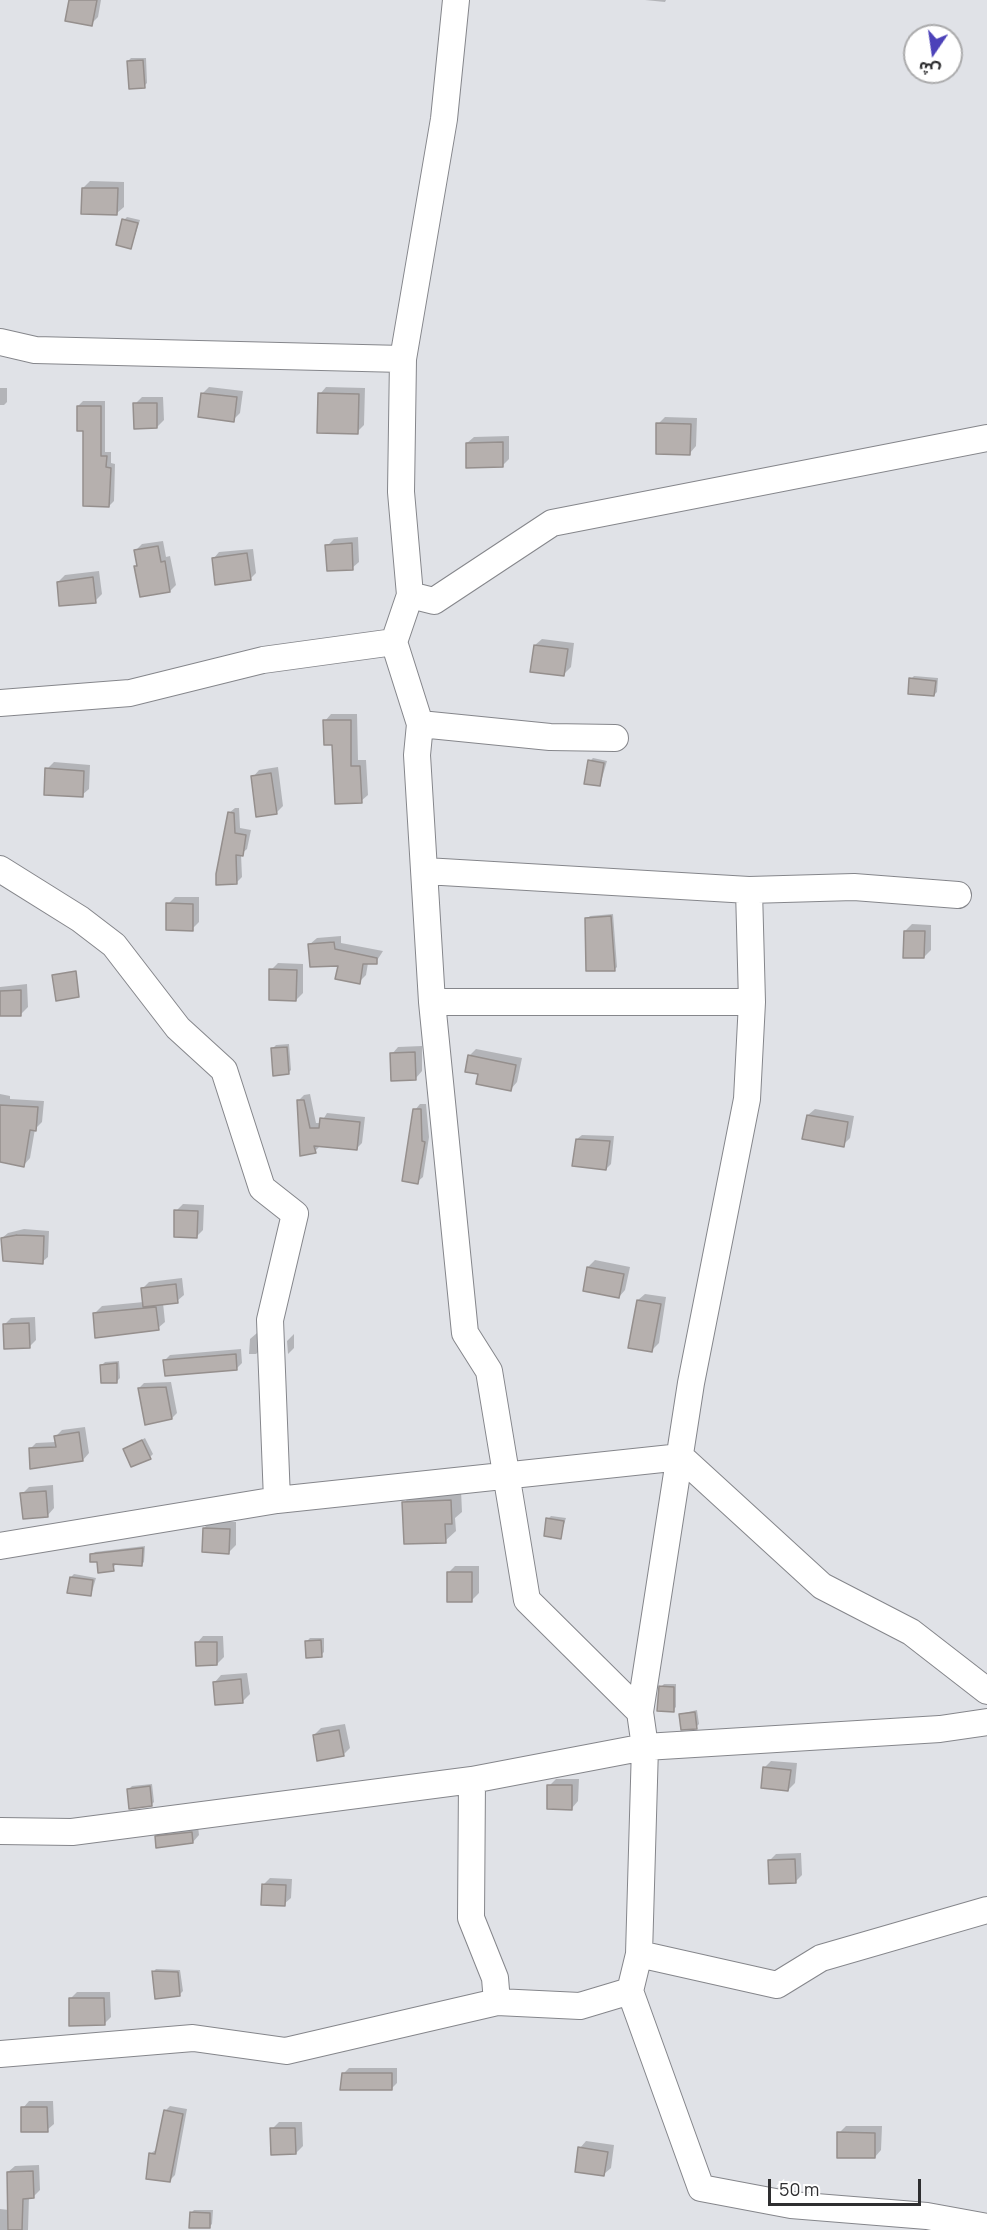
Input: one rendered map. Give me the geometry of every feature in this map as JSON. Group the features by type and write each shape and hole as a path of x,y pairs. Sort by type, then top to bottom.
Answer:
{"street":[{"path":"456,0 444,120 403,359 401,492 410,595 394,642 420,724 417,755 432,1002 465,1333 489,1371 527,1599 640,1712"},
{"path":"0,342 35,350 403,359"},
{"path":"410,595 434,600 552,523 987,438"},
{"path":"0,704 130,693 263,660 394,642"},
{"path":"420,724 550,737 615,738"},
{"path":"0,869 80,919 114,945 178,1028 224,1070 262,1188 295,1214 270,1320 277,1500"},
{"path":"425,871 749,890 854,887 958,895"},
{"path":"749,890 752,1002 747,1099 691,1383 640,1712 645,1748 639,1954 630,1991 701,2188 791,2205 927,2216 987,2227"},
{"path":"432,1002 752,1002"},
{"path":"0,1546 277,1500 681,1457 822,1586 911,1632 987,1691"},
{"path":"0,1832 72,1832 472,1780 645,1748 939,1729 987,1722"},
{"path":"472,1780 471,1918 495,1978 497,2002"},
{"path":"639,1954 777,1985 821,1958 987,1910"},
{"path":"0,2054 193,2038 286,2051 497,2002 580,2006 630,1991"}],"building":[{"path":"69,0 97,0 92,26 65,21"},
{"path":"143,60 145,88 129,89 127,61"},
{"path":"82,188 118,188 117,215 81,214"},
{"path":"122,219 138,223 131,249 116,245"},
{"path":"201,393 237,397 234,422 198,417"},
{"path":"318,393 359,394 358,434 317,433"},
{"path":"133,403 157,403 157,428 134,429"},
{"path":"77,406 101,406 101,456 107,456 106,467 111,468 109,507 83,506 83,431 77,431"},
{"path":"656,423 691,424 690,455 656,454"},
{"path":"503,442 503,467 466,468 466,443"},
{"path":"352,543 353,570 327,571 325,545"},
{"path":"158,546 161,562 165,561 170,592 140,597 134,566 137,566 134,550"},
{"path":"247,553 251,580 215,585 212,558"},
{"path":"93,577 96,603 59,606 57,582"},
{"path":"534,645 568,649 564,676 530,672"},
{"path":"909,678 936,681 934,696 908,694"},
{"path":"323,720 351,720 351,766 360,766 362,803 335,804 332,745 324,745"},
{"path":"588,760 604,763 600,786 584,784"},
{"path":"45,768 84,771 83,797 44,795"},
{"path":"271,773 277,814 256,817 251,776"},
{"path":"228,812 234,813 235,833 246,835 243,856 236,855 237,884 216,885 216,874"},
{"path":"166,903 193,904 193,931 166,930"},
{"path":"611,916 615,971 586,971 585,918"},
{"path":"904,931 925,931 924,958 903,958"},
{"path":"334,942 335,949 377,958 377,964 363,964 360,984 335,979 338,966 310,967 308,944"},
{"path":"269,969 297,970 296,1001 269,1000"},
{"path":"76,971 79,997 56,1001 52,975"},
{"path":"21,990 21,1016 0,1016 0,991"},
{"path":"287,1047 289,1074 273,1076 271,1048"},
{"path":"415,1052 416,1080 391,1081 390,1053"},
{"path":"468,1055 516,1065 511,1091 476,1084 478,1074 465,1072"},
{"path":"297,1100 304,1100 310,1128 319,1128 320,1118 360,1122 357,1150 314,1146 316,1153 300,1156"},
{"path":"0,1105 38,1107 36,1131 30,1130 24,1167 0,1162"},
{"path":"413,1109 421,1109 422,1141 425,1142 418,1184 402,1181"},
{"path":"807,1115 848,1122 844,1147 802,1139"},
{"path":"576,1139 610,1141 606,1170 572,1166"},
{"path":"174,1210 198,1211 197,1238 174,1237"},
{"path":"17,1235 44,1236 43,1264 3,1261 1,1238"},
{"path":"587,1267 624,1274 619,1298 583,1291"},
{"path":"176,1284 178,1303 143,1307 141,1288"},
{"path":"637,1300 661,1304 652,1352 628,1348"},
{"path":"156,1307 159,1330 95,1338 93,1313"},
{"path":"29,1323 30,1348 4,1349 3,1324"},
{"path":"236,1354 237,1370 165,1376 163,1360"},
{"path":"117,1363 117,1383 101,1383 100,1365"},
{"path":"166,1387 172,1419 145,1425 138,1388"},
{"path":"79,1432 83,1461 30,1469 29,1448 56,1447 54,1436"},
{"path":"142,1440 151,1459 131,1467 123,1449"},
{"path":"46,1491 48,1517 23,1519 20,1493"},
{"path":"451,1500 452,1524 445,1524 446,1543 404,1544 402,1502"},
{"path":"546,1518 564,1521 561,1539 544,1536"},
{"path":"203,1528 230,1529 229,1554 202,1552"},
{"path":"143,1548 142,1566 113,1564 114,1571 98,1573 97,1562 90,1562 90,1554"},
{"path":"447,1572 472,1572 472,1602 447,1602"},
{"path":"70,1577 93,1580 91,1596 67,1593"},
{"path":"321,1640 322,1657 306,1658 305,1641"},
{"path":"195,1642 217,1642 217,1665 196,1666"},
{"path":"241,1679 243,1703 215,1705 213,1682"},
{"path":"659,1686 674,1687 674,1712 657,1711"},
{"path":"695,1712 697,1729 681,1730 679,1714"},
{"path":"339,1730 344,1756 317,1761 313,1735"},
{"path":"763,1767 791,1770 788,1791 761,1788"},
{"path":"547,1785 572,1785 572,1810 547,1809"},
{"path":"150,1786 152,1806 129,1809 127,1789"},
{"path":"192,1832 193,1843 156,1848 155,1836"},
{"path":"795,1859 796,1883 769,1884 768,1860"},
{"path":"262,1884 286,1885 285,1906 261,1905"},
{"path":"152,1971 178,1972 180,1996 155,1999"},
{"path":"69,1998 104,1998 105,2025 69,2026"},
{"path":"342,2073 392,2073 392,2090 340,2090"},
{"path":"21,2107 47,2107 48,2132 21,2132"},
{"path":"164,2110 183,2114 170,2182 146,2179 149,2153 155,2154"},
{"path":"270,2128 295,2128 296,2154 271,2155"},
{"path":"837,2132 875,2133 875,2158 837,2158"},
{"path":"578,2147 608,2152 604,2176 575,2172"},
{"path":"33,2171 34,2198 23,2199 22,2230 8,2230 7,2172"},
{"path":"190,2212 210,2213 210,2228 189,2228"}]}
